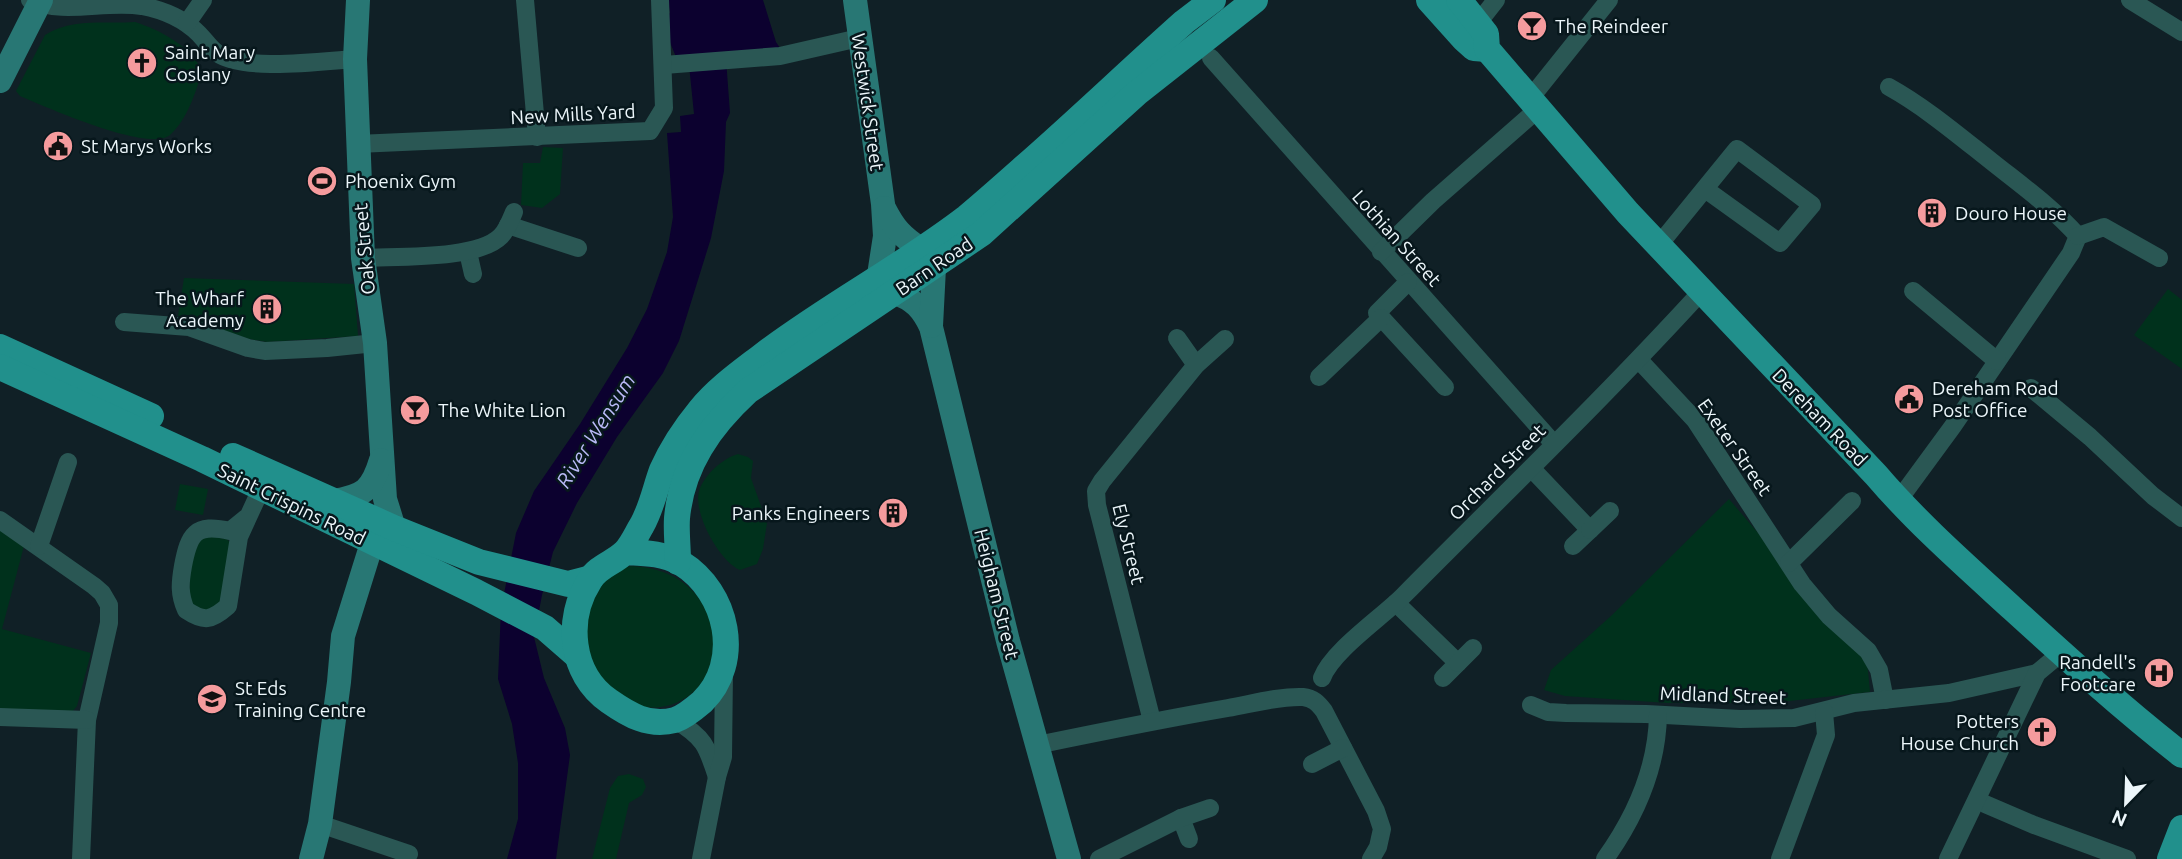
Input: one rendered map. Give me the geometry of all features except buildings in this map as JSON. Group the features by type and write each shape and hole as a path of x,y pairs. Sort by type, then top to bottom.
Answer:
{"main road":[{"name":"Barn Road","path":"928,258 968,216 1184,22 1213,0"},
{"name":"Barn Road","path":"676,720 646,721 634,718 598,694 581,671 576,655 575,632 583,594 591,578 608,562 625,552 651,508 662,470 699,411 720,387 791,334 887,284 928,258 981,234 1137,93 1255,0"},
{"name":"Dereham Road","path":"1429,0 1464,39 1474,47 1487,50"},
{"name":"Dereham Road","path":"1459,0 1486,34 1487,50 1533,105 1700,292 1898,501 2060,653 2182,755"},
{"name":"Barn Road","path":"678,562 677,519 683,482 707,434 748,391 887,284"},
{"name":"Saint Crispins Road","path":"0,346 333,501 453,552 501,568 568,584 591,578"},
{"name":"Saint Crispins Road","path":"0,367 202,459 486,597 545,628 576,655"},
{"path":"625,552 655,553 678,562 704,584 718,605 727,637 724,668 709,695 676,720"},
{"path":"2170,859 2182,828"}],"street":[{"path":"187,23 203,0"},
{"name":"Oak Street","path":"358,0 355,60 363,258 375,343 385,499 394,528"},
{"path":"525,0 537,136"},
{"name":"New Mills Yard","path":"357,144 650,131 664,108 660,0"},
{"name":"Westwick Street","path":"855,0 883,204 887,284"},
{"path":"1478,23 1496,0"},
{"path":"1381,252 1533,105 1609,0"},
{"path":"2130,0 2182,33"},
{"path":"0,81 37,1 139,5 156,9 187,23 218,54 237,61 302,63 355,60"},
{"path":"664,65 780,56 859,38"},
{"name":"Lothian Street","path":"1211,58 1554,444"},
{"path":"1889,87 1909,98 1967,142 2059,215 2078,236"},
{"path":"1658,246 1737,149 1812,205 1780,243 1705,189"},
{"name":"Westwick Street","path":"883,204 893,228 928,258"},
{"path":"363,258 468,252 488,246 503,235 511,218 578,247"},
{"path":"1898,501 2071,253 2078,236 2104,227 2159,258"},
{"path":"468,252 473,274"},
{"name":"Heigham Street","path":"928,258 931,327 998,604 1069,859"},
{"path":"1408,282 1377,313 1445,387"},
{"name":"Heigham Street","path":"887,284 923,311 931,327"},
{"path":"1913,291 1997,361"},
{"name":"Orchard Street","path":"1322,678 1330,663 1396,603 1532,469 1639,360 1700,292"},
{"path":"1319,377 1381,318"},
{"path":"124,322 189,327 248,348 265,351 375,343"},
{"path":"1177,338 1196,365"},
{"name":"Ely Street","path":"1153,721 1097,506 1096,491 1196,365 1225,339"},
{"name":"Exeter Street","path":"1639,360 1695,420 1802,584 1829,615 1868,651 1879,670 1885,700"},
{"path":"2031,388 2090,437 2153,496 2182,518"},
{"name":"Oak Street","path":"333,501 354,498 365,491 375,481 382,456"},
{"path":"39,546 68,462"},
{"path":"1532,469 1590,530"},
{"path":"246,518 230,531 214,527 199,530 188,541 179,589 186,610 199,618 215,618 228,607 239,537 261,489"},
{"path":"1789,563 1852,501"},
{"path":"1573,545 1610,511"},
{"path":"0,520 102,593 109,605 109,623 87,720 81,859"},
{"path":"310,859 320,824 340,682 342,636 372,543"},
{"path":"1396,603 1458,663"},
{"path":"1443,678 1473,648"},
{"path":"1948,859 2037,673 2060,653"},
{"path":"701,859 723,757 724,668"},
{"name":"Midland Street","path":"1531,705 1548,712 1566,713 1740,719 1794,718 1854,703 1949,693 2037,673"},
{"path":"1037,745 1153,721 1276,700 1301,697 1311,699 1324,711 1376,811 1382,830 1378,847 1371,859"},
{"path":"1780,859 1826,735 1824,712"},
{"path":"1605,859 1634,810 1647,780 1658,741 1658,715"},
{"path":"0,717 87,720"},
{"path":"676,720 696,733 709,752 717,777"},
{"path":"1312,764 1343,748"},
{"path":"1985,804 2001,820 2127,859"},
{"path":"1098,859 1181,818 1210,808"},
{"path":"1181,818 1189,839"},
{"path":"320,824 409,854"}],"green space":[{"path":"135,22 174,40 190,54 202,71 186,114 170,135 159,139 120,133 51,109 20,96 16,91 45,35 77,24"},
{"path":"543,147 563,148 560,194 542,208 521,205 523,163 540,163"},
{"path":"184,278 354,284 358,336 267,342 249,339 178,316"},
{"path":"2168,289 2182,300 2182,369 2134,335"},
{"path":"738,454 753,461 751,478 767,523 763,549 757,564 740,570 716,547 704,523 698,500 701,485 710,473 726,459"},
{"path":"180,484 208,489 203,515 175,510"},
{"path":"1729,499 1867,660 1870,692 1772,703 1668,703 1565,696 1544,690 1551,670 1612,615"},
{"path":"0,528 24,546 2,629 91,653 77,706 72,712 0,710"},
{"path":"202,535 227,539 231,544 227,597 211,613 189,606 190,551"},
{"path":"631,566 658,570 681,581 699,599 711,623 713,649 706,675 688,696 663,707 636,705 611,691 601,680 587,647 583,624 586,613 610,575"},
{"path":"629,774 643,779 646,787 642,795 629,803 616,859 592,859 610,788 618,776"}],"water":[{"name":"River Wensum","path":"668,0 763,0 776,42 784,54 726,59 730,113 726,122 724,171 711,238 679,341 663,373 617,437 577,503 553,552 534,637 544,678 565,728 570,755 556,859 507,859 518,819 518,763 512,724 498,679 501,609 516,533 534,491 627,348 647,309 667,252 673,217 667,133 681,132 680,116 694,114 688,55 676,57 669,40"}],"place":[{"name":"The Reindeer","path":"1532,26"},
{"name":"Saint Mary Coslany","path":"142,63"},
{"name":"St Marys Works","path":"58,146"},
{"name":"Phoenix Gym","path":"322,181"},
{"name":"Douro House","path":"1932,213"},
{"name":"The Wharf Academy","path":"267,309"},
{"name":"Dereham Road Post Office","path":"1909,399"},
{"name":"The White Lion","path":"415,410"},
{"name":"Panks Engineers","path":"893,513"},
{"name":"Randell's Footcare","path":"2159,673"},
{"name":"St Eds Training Centre","path":"212,699"},
{"name":"Potters House Church","path":"2042,732"}]}
